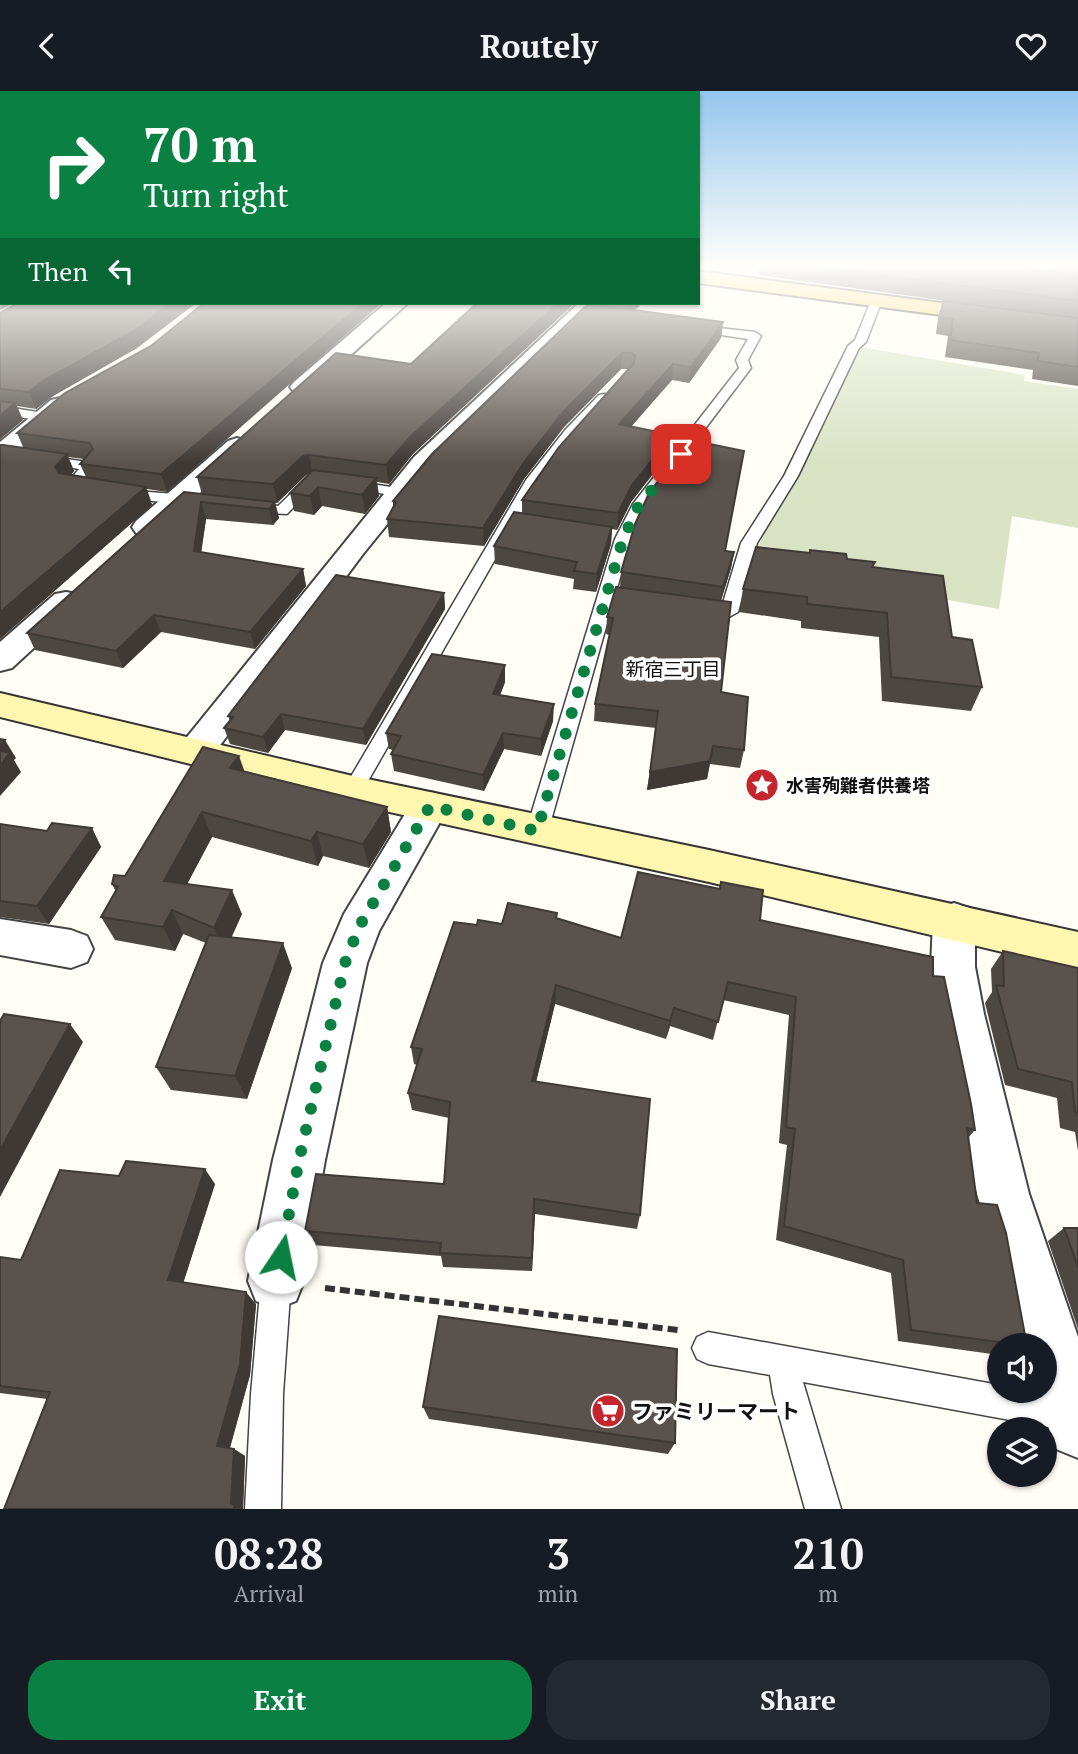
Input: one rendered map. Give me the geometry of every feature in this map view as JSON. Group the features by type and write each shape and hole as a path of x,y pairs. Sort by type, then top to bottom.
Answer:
{"street":[{"path":"286,402 367,330"},
{"path":"196,751 398,492 436,449 568,330"},
{"path":"1,454 44,417 76,395"},
{"path":"128,544 256,428"},
{"path":"0,660 88,580"},
{"path":"0,705 354,790 954,921 1078,951"},
{"path":"276,1281 299,1160 345,963 359,927 430,806"},
{"path":"954,921 953,967 961,1014 1003,1194 1075,1417"},
{"path":"0,937 71,949"}],"lane":[{"path":"537,831 612,596 617,538 745,368 742,360 755,337 708,330"},
{"path":"688,606 729,612 749,543 791,476 854,346 860,342 865,330"},
{"path":"354,790 514,523 533,480 571,432 618,383"},
{"path":"0,410 44,417"},
{"path":"1,454 90,466 72,485 105,492 205,502"},
{"path":"231,505 282,511 313,480 398,492"},
{"path":"263,1509 267,1394 276,1281"},
{"path":"708,1348 1075,1417"},
{"path":"784,1362 789,1394 823,1509"}],"path":[{"path":"276,1281 685,1331 708,1348"}],"green space":[{"path":"859,347 1025,375 1024,381 1078,389 1078,528 1012,516 999,609 868,586 746,573 778,504 797,477 828,418"}],"building":[{"path":"0,330 134,330 46,379 29,392 0,389"},
{"path":"171,330 331,330 161,474 80,464 93,449 89,443 17,433 65,393 151,346"},
{"path":"448,330 528,330 410,437 386,465 309,455 303,456 273,484 197,477 336,353 411,364"},
{"path":"561,330 717,330 691,367 673,364 619,424 672,435 632,485 618,513 522,500 559,447 634,363 635,355 632,353 622,353 564,411 524,462 483,528 387,519 396,502 393,501 432,454"},
{"path":"951,330 1078,330 1078,367 1038,361 1039,353 950,340"},
{"path":"0,401 15,403 0,416"},
{"path":"690,440 744,451 725,551 734,552 723,587 621,572 635,524 649,493"},
{"path":"0,445 67,454 55,467 59,473 146,487 0,612"},
{"path":"313,470 376,478 362,495 318,487 310,496 290,493"},
{"path":"184,492 275,502 269,509 201,502 194,551 303,569 250,632 154,615 116,651 27,633"},
{"path":"514,512 612,527 597,574 574,571 577,562 494,546"},
{"path":"756,547 846,554 847,559 875,562 872,567 943,576 952,637 972,640 982,687 891,677 887,613 807,604 807,597 743,589"},
{"path":"336,575 444,593 363,729 281,714 263,737 224,728 233,717 228,716"},
{"path":"616,587 731,602 721,692 748,697 744,750 713,746 710,761 650,772 658,711 595,704 613,618 607,617"},
{"path":"432,654 505,665 493,694 554,704 541,739 503,733 483,775 391,754 401,736 386,733"},
{"path":"203,747 239,756 230,768 387,807 363,844 317,832 311,841 202,812 164,881 232,890 214,928 172,910 163,927 101,917 118,887 112,884 114,875 125,876"},
{"path":"0,751 10,753 0,765"},
{"path":"52,823 92,828 37,906 0,901 0,824 47,831"},
{"path":"638,872 720,889 721,882 763,890 760,920 933,957 933,976 944,977 971,1104 975,1130 967,1128 977,1203 997,1205 1006,1233 1025,1333 987,1333 987,1340 911,1330 903,1260 784,1226 795,1129 786,1127 796,997 728,982 718,1022 674,1008 670,1021 556,985 532,1081 650,1099 640,1215 534,1199 532,1258 440,1253 441,1243 305,1231 316,1174 444,1184 450,1102 408,1093 422,1049 411,1047 454,922 477,925 478,920 502,924 508,903 557,913 556,918 621,938"},
{"path":"209,935 283,943 235,1076 156,1067"},
{"path":"1003,951 1078,968 1078,1113 1075,1112 1072,1082 1018,1069 996,985 1004,986"},
{"path":"4,1014 70,1024 0,1150 0,1021"},
{"path":"126,1161 205,1169 168,1280 246,1292 240,1364 217,1446 234,1449 231,1503 235,1506 234,1509 4,1509 50,1392 0,1386 0,1257 21,1260 60,1170 119,1176"},
{"path":"1064,1228 1078,1228 1078,1267"},
{"path":"439,1316 677,1349 675,1443 423,1407"}],"place":[{"name":"水害殉難者供養塔","path":"762,785"},
{"name":"ファミリーマート","path":"608,1411"}],"district":[{"name":"新宿三丁目","path":"673,668"}],"route":[{"path":"281,1257 310,1111 345,963 359,927 430,806 537,831 623,539 638,507 681,454"}]}
